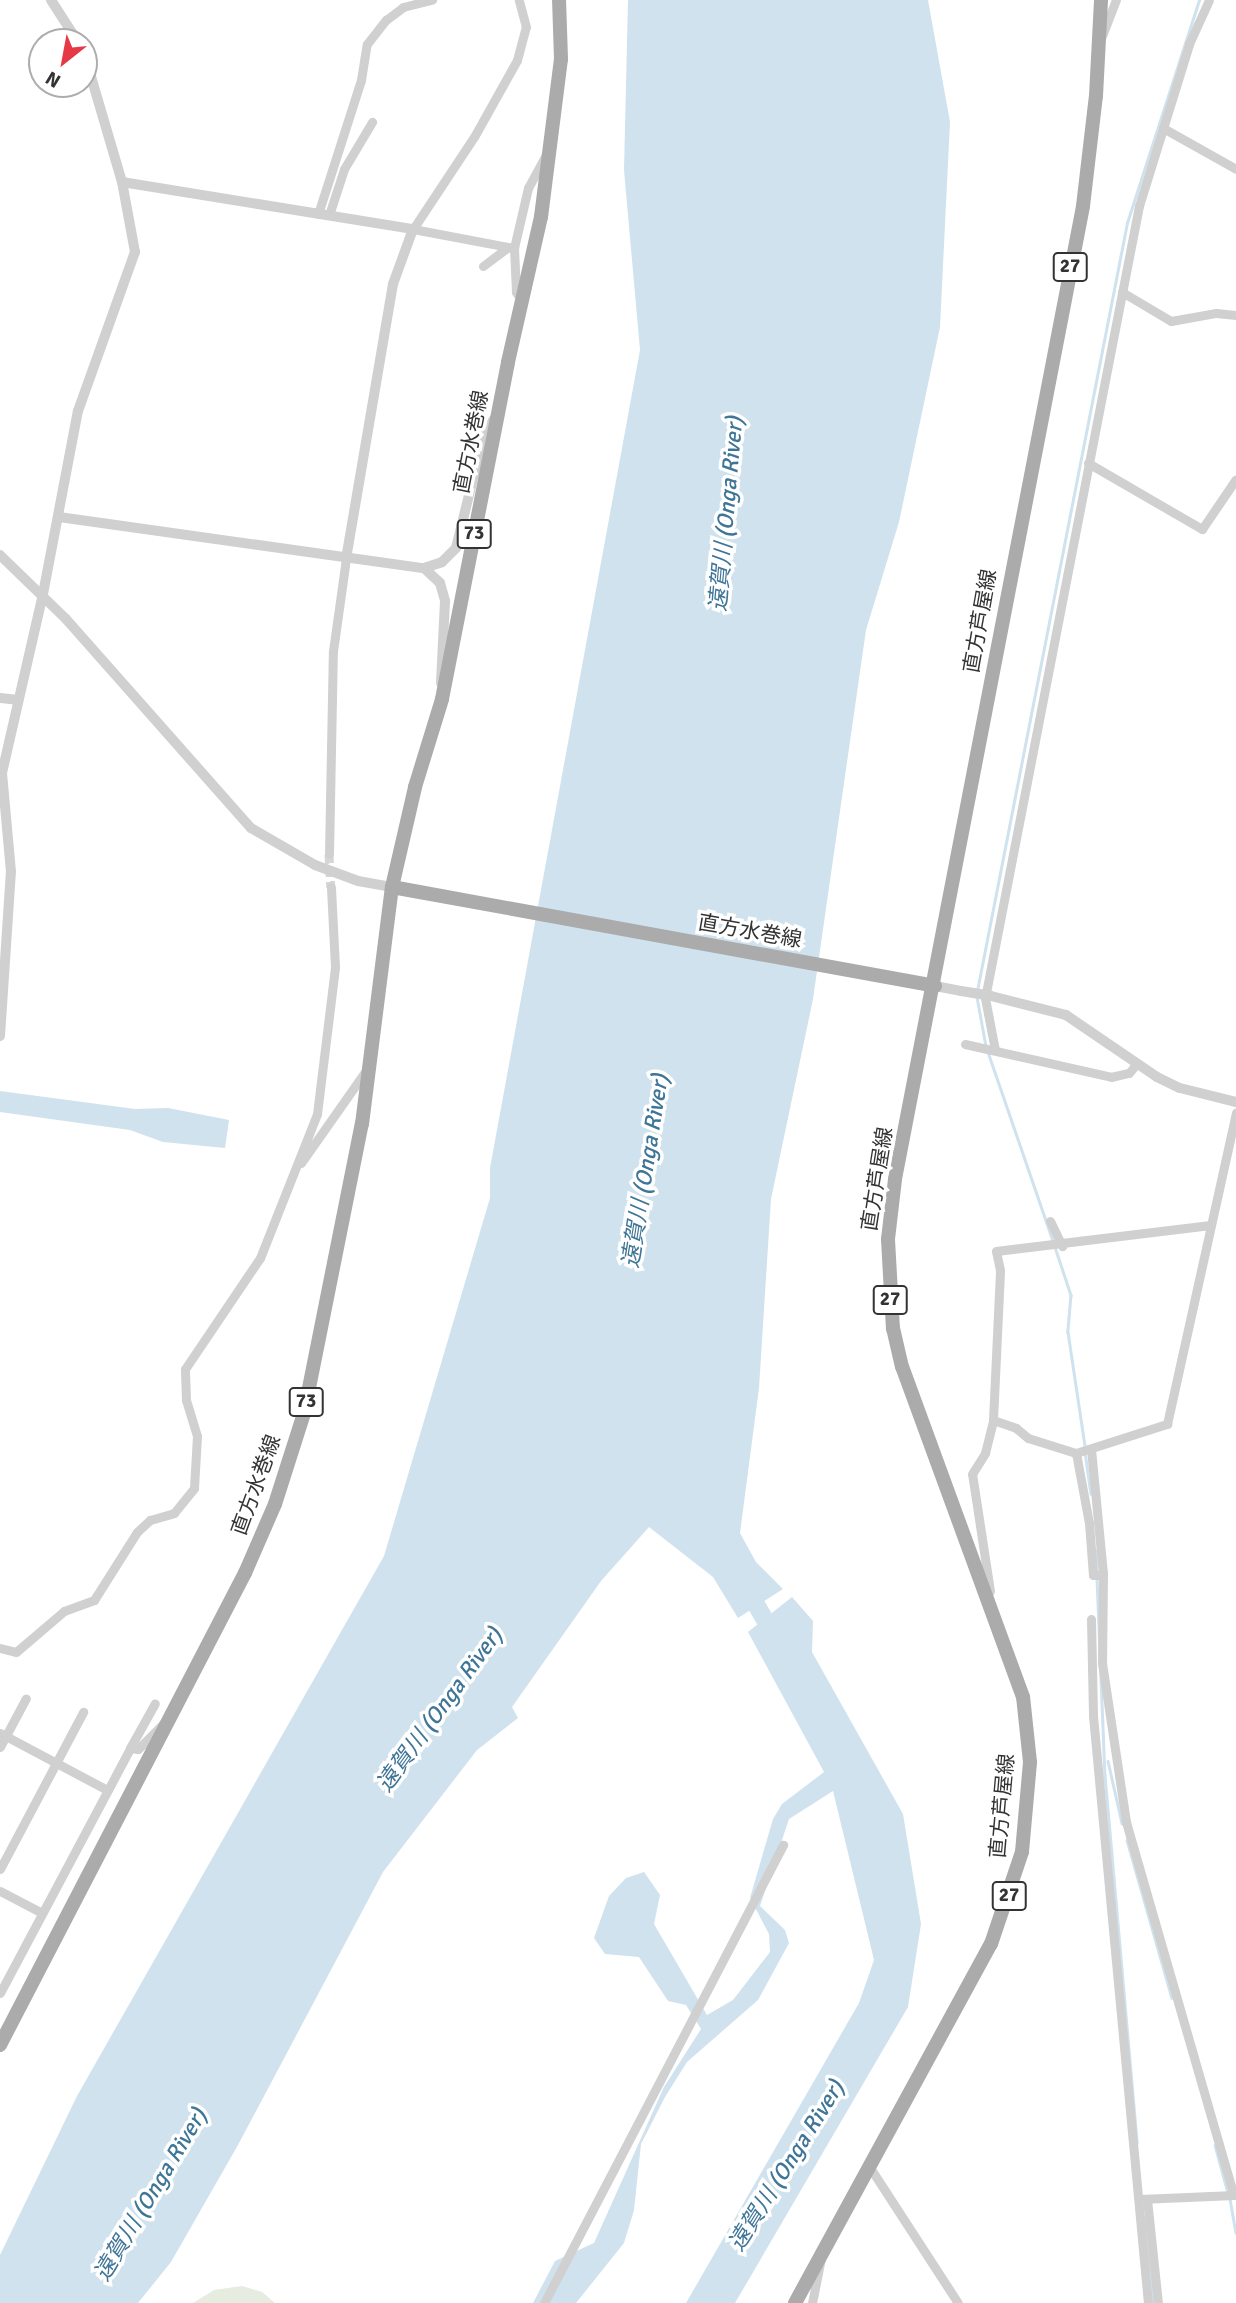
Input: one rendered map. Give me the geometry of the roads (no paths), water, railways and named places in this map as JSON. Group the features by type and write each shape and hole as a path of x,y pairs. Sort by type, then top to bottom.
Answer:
{"main road":[{"name":"直方水巻線","path":"0,2045 173,1716 275,1504 304,1413 362,1124 368,1066 415,787 442,699 552,149 561,59 559,0"},
{"name":"直方芦屋線","path":"795,2303 991,1944 1021,1852 1030,1762 1023,1697 991,1600 902,1367 890,1300 888,1239 895,1179 930,985 1083,206 1100,40 1101,0"},
{"name":"直方水巻線","path":"398,888 930,985"}],"street":[{"path":"51,0 70,28"},
{"path":"323,215 361,80 366,44 386,20 403,7 432,0"},
{"path":"329,854 333,651 346,558 393,284 413,229 474,137 517,60 526,27 519,0"},
{"path":"1100,40 1116,0"},
{"path":"995,1050 985,998 1139,206 1189,44 1209,0"},
{"path":"0,1036 11,872 2,772 43,594 78,411 135,252 122,182 97,98"},
{"path":"323,215 344,169 372,122"},
{"path":"1163,128 1236,169"},
{"path":"522,301 516,292 511,247 528,188 544,153 552,149"},
{"path":"122,182 511,247"},
{"path":"484,266 511,247"},
{"path":"1122,292 1171,321 1216,313 1236,315"},
{"path":"59,517 424,568 442,562 456,548 484,435 498,414"},
{"path":"1088,463 1202,529 1236,479"},
{"path":"0,555 43,594 251,828 315,865 358,881 398,888"},
{"path":"424,568 440,583 444,601 442,699"},
{"path":"0,698 18,700"},
{"path":"0,1648 16,1653 64,1611 94,1600 137,1532 150,1520 174,1513 189,1497 197,1476 197,1436 186,1400 185,1370 260,1258 317,1114 335,967 331,887"},
{"path":"930,985 991,996 1066,1015 1137,1063 1180,1088 1236,1102"},
{"path":"965,1044 1111,1077 1129,1073 1137,1063"},
{"path":"297,1167 354,1092 368,1066"},
{"path":"993,1420 1016,1428 1028,1438 1084,1451 1167,1424 1236,1113"},
{"path":"1050,1221 1057,1246"},
{"path":"991,1600 972,1474 985,1453 993,1420 1000,1270 996,1251 1057,1246 1210,1224"},
{"path":"1084,1451 1099,1575 1102,1663 1126,1822 1189,2031 1234,2195 1145,2199 1158,2303"},
{"path":"1084,1451 1099,1575"},
{"path":"1091,1619 1093,1716 1147,2303"},
{"path":"0,1747 3,1735 26,1698"},
{"path":"0,1993 155,1703"},
{"path":"0,1869 83,1712"},
{"path":"130,1748 138,1749 157,1727 173,1716"},
{"path":"3,1735 107,1790"},
{"path":"544,2303 783,1845"},
{"path":"0,1891 42,1913"},
{"path":"869,2166 958,2303"},
{"path":"812,2303 822,2267 820,2256"}],"water":[{"path":"628,0 928,0 950,122 940,327 899,522 866,630 813,999 771,1199 759,1388 740,1533 756,1562 783,1589 738,1618 713,1577 649,1527 601,1581 512,1707 518,1718 477,1750 383,1872 238,2145 171,2262 138,2303 0,2303 0,2255 77,2096 384,1556 490,1198 490,1168 640,350 624,170"},
{"path":"0,1091 135,1109 168,1108 229,1120 225,1148 163,1142 130,1130 0,1112"},
{"path":"792,1597 813,1621 812,1652 903,1814 921,1924 908,2007 735,2303 686,2303 859,2003 874,1960 833,1791 789,1819 760,1906 785,1930 789,1943 758,2000 687,2062 665,2097 641,2144 634,2210 624,2243 576,2303 533,2303 555,2261 594,2243 664,2087 701,2029 686,2005 668,2001 639,1957 605,1954 594,1938 609,1896 626,1878 644,1872 660,1895 654,1924 707,2015 733,2000 770,1952 769,1934 750,1898 773,1819 782,1804 824,1772 748,1632"}],"waterway":[{"path":"977,991 1127,223 1199,0"},
{"path":"977,997 986,1046"},
{"path":"988,1052 1053,1241"},
{"path":"1055,1247 1071,1295 1068,1332 1085,1446"},
{"path":"1085,1452 1091,1494"},
{"path":"1097,1550 1097,1571"},
{"path":"1097,1578 1105,1775 1137,2143"},
{"name":"遠賀川 (Onga River)","path":"746,1587 776,1639"},
{"path":"1108,1761 1122,1823"},
{"path":"1127,1840 1172,1998"},
{"path":"1215,2145 1228,2193"},
{"path":"1230,2199 1236,2232"},
{"path":"1145,2219 1154,2303"}],"tunnel":[{"path":"329,854 331,887"}]}
